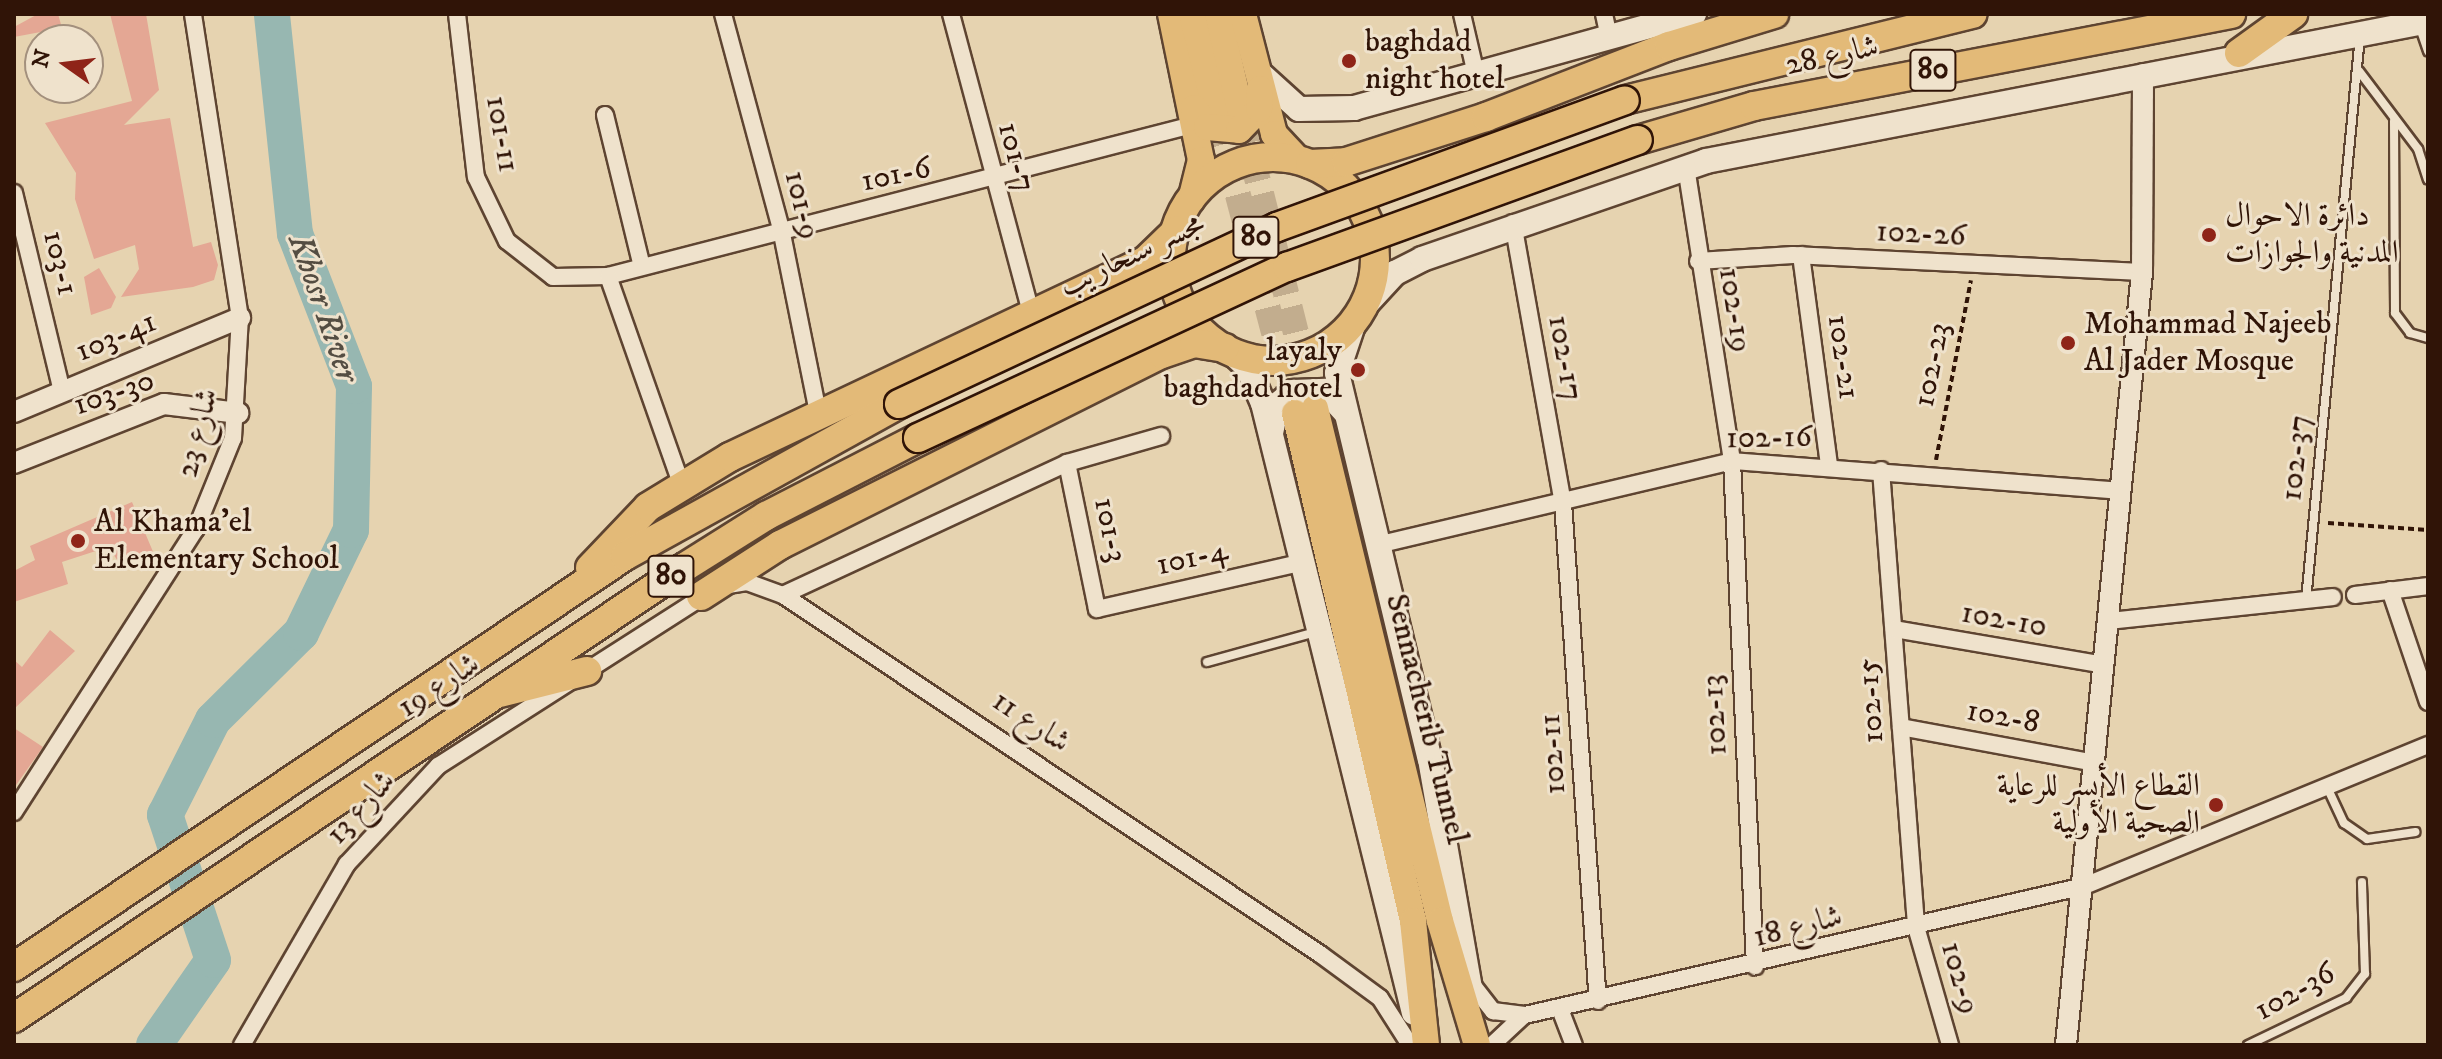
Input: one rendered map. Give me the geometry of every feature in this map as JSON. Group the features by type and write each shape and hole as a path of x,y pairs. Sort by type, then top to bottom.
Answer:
{"highway":[{"path":"554,605 633,520 682,486 818,412 1146,260 1176,231 1191,200 1244,161 1334,165 1472,122 1774,14"},
{"name":"شارع 28","path":"1625,100 1973,14"},
{"name":"شارع 28","path":"918,438 1287,267 1638,140 1754,106 2231,14"},
{"path":"2239,53 2293,14"},
{"name":"مجسر سنحاريب","path":"899,404 1290,222 1625,100"},
{"path":"701,596 780,545 1162,354 1194,343 1259,359 1295,358 1328,344 1357,315 1375,269 1372,233 1345,186 1304,162"},
{"path":"1176,231 1178,294 1196,325 1227,349"},
{"name":"شارع 19","path":"14,967 417,693 554,605 742,487 899,404"},
{"name":"شارع 19","path":"14,1018 434,730 766,516 918,438"},
{"path":"473,704 587,671"}],"main road":[{"path":"1171,14 1188,89 1199,121 1228,132 1254,119 1257,73"},
{"path":"1192,14 1219,121"},
{"path":"1191,200 1201,160 1219,121 1218,14"},
{"path":"1243,14 1279,144 1304,162"},
{"path":"1257,73 1287,105 1323,112 1476,74 1607,26 1694,14"},
{"path":"1478,1045 1430,759 1345,413 1338,360 1357,315 1395,273 1513,223 1686,167 2239,53 2423,21"},
{"path":"1188,89 1219,121"},
{"path":"1227,349 1256,381 1316,632 1424,1045"},
{"path":"1271,438 1277,405 1293,392 1326,391 1345,413"},
{"name":"Sennacherib Tunnel","path":"1424,1045 1413,921 1305,410 1440,921 1478,1045"}],"street":[{"name":"شارع 23","path":"14,812 196,529 238,413 240,318 193,14"},
{"name":"101-11","path":"457,14 476,177 507,241 553,277 608,276"},
{"name":"101-9","path":"723,14 781,229 818,412"},
{"name":"101-7","path":"951,14 993,182 1031,313"},
{"path":"1462,14 1476,74"},
{"path":"2066,1045 2142,272 2143,74"},
{"path":"605,115 642,267"},
{"name":"101-6","path":"608,276 781,229 993,182 1219,121"},
{"name":"102-19","path":"1686,167 1698,261 1732,461"},
{"name":"103-1","path":"14,193 62,392"},
{"name":"102-17","path":"1513,223 1563,503"},
{"name":"102-26","path":"1698,261 1801,255 2142,272"},
{"name":"102-21","path":"1801,255 1829,465"},
{"path":"608,276 682,486"},
{"name":"103-41","path":"14,412 240,318"},
{"name":"103-30","path":"14,463 164,404 238,413"},
{"path":"783,595 1067,463 1161,436"},
{"name":"102-16","path":"1377,545 1732,461 1829,465 2121,491"},
{"name":"102-13","path":"1732,461 1755,966"},
{"name":"101-3","path":"1067,463 1097,609"},
{"name":"102-15","path":"1881,470 1916,927"},
{"name":"102-11","path":"1563,503 1598,1001"},
{"name":"101-4","path":"1097,609 1299,563"},
{"name":"شارع 11","path":"587,671 701,596 747,582 783,595 1352,976 1380,998 1410,1045"},
{"path":"2355,595 2428,586"},
{"path":"2390,590 2428,702"},
{"path":"2109,621 2333,597"},
{"name":"102-10","path":"1894,629 2105,665"},
{"name":"شارع 13","path":"242,1045 366,841 438,766 587,671"},
{"name":"102-8","path":"1901,727 2095,763"},
{"name":"شارع 18","path":"1525,1015 1755,966 2084,886 2428,745"},
{"name":"102-9","path":"1916,927 1950,1045"},
{"path":"1468,975 1493,1011 1525,1015"},
{"path":"1560,1009 1574,1045"},
{"path":"1492,1045 1525,1015"}],"lane":[{"path":"2423,21 2428,51"},
{"name":"102-37","path":"2306,600 2360,33"},
{"path":"2358,70 2418,149 2428,179"},
{"path":"2394,121 2395,313 2410,333 2428,338"},
{"path":"1207,662 1316,632"},
{"path":"2327,786 2344,823 2367,839 2415,832"},
{"name":"102-36","path":"2248,1045 2346,998 2365,974 2362,882"}],"path":[{"name":"102-23","path":"1933,474 1974,264"},
{"path":"2314,523 2428,530"}],"building":[{"path":"38,14 58,14 61,24 24,24 24,35 14,37 14,27"},
{"path":"110,14 146,14 159,90 124,125 170,118 193,247 211,242 218,265 214,280 193,287 121,297 139,269 135,245 94,259 75,199 76,173 45,123 132,101"},
{"path":"99,268 116,297 111,308 91,315 84,277"},
{"path":"132,502 154,554 123,568 108,547 62,562 68,584 14,602 14,571 35,560 30,546"},
{"path":"50,630 75,651 14,709 14,660 22,667"},
{"path":"14,728 43,747 14,788"}],"waterway":[{"name":"Khosr River","path":"154,1045 213,960 165,815 213,720 301,633 351,530 354,386 295,234 272,14"}],"tunnel":[{"path":"1242,118 1315,408"},
{"path":"1218,119 1295,413"}],"place":[{"name":"baghdad night hotel","path":"1349,61"},
{"name":"دائرة الاحوال المدنية والجوازات","path":"2209,235"},
{"name":"Mohammad Najeeb Al Jader Mosque","path":"2068,343"},
{"name":"layaly baghdad hotel","path":"1358,370"},
{"name":"Al Khama'el Elementary School","path":"78,541"},
{"name":"القطاع الأيسر للرعاية الصحية الأولية","path":"2216,805"}]}
